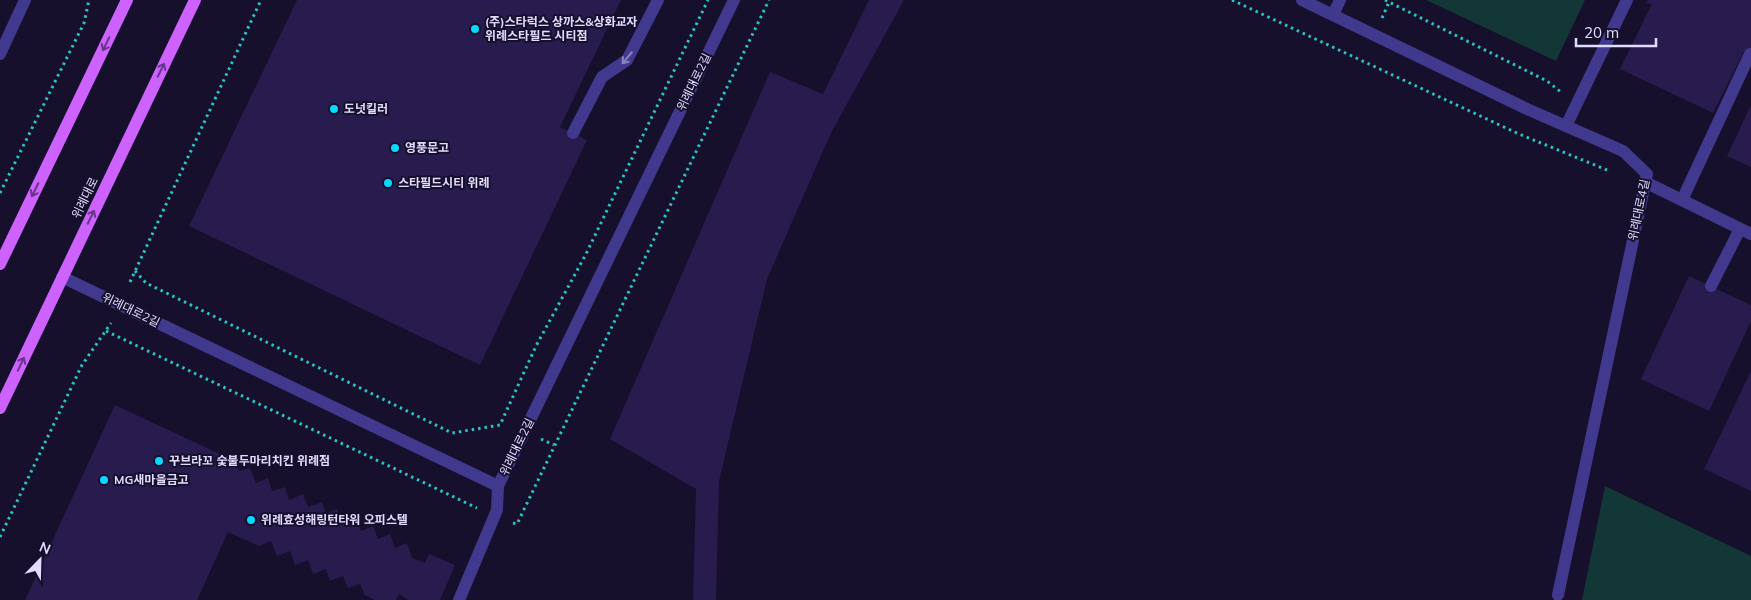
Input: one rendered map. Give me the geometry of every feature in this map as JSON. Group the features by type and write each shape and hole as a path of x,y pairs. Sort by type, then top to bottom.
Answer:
{"main road":[{"path":"0,264 127,0"},
{"name":"위례대로","path":"0,408 195,0"}],"street":[{"path":"0,54 25,0"},
{"path":"573,133 602,77 628,60 658,0"},
{"name":"위례대로2길","path":"62,277 498,486 734,0"},
{"name":"위례대로4길","path":"1302,0 1527,110 1623,151 1647,174 1558,595"},
{"path":"1333,15 1340,0"},
{"path":"1566,126 1626,0"},
{"path":"1682,200 1750,54"},
{"path":"1645,182 1746,232 1711,286"},
{"path":"459,600 497,510 498,486"}],"path":[{"path":"0,192 84,22 89,0"},
{"path":"130,282 261,0"},
{"path":"135,271 146,283 452,433 500,425 536,346 586,254 708,0"},
{"path":"106,331 494,516 517,524 769,0"},
{"path":"1232,0 1519,134 1607,170"},
{"path":"1385,0 1547,80 1576,105"},
{"path":"0,537 82,365 111,323"}],"green space":[{"path":"1426,0 1585,0 1556,61"},
{"path":"1605,486 1751,556 1751,600 1582,600"}],"building":[{"name":"스타필드시티 위례","path":"297,0 621,0 560,127 587,140 480,365 189,226"},
{"path":"869,0 904,0 831,133 767,279 719,481 716,600 693,600 696,489 610,439 770,72 823,94"},
{"path":"1648,0 1751,0 1751,54 1744,51 1713,113 1620,69 1652,4 1646,3"},
{"path":"1751,105 1751,167 1727,156"},
{"path":"1689,276 1751,305 1751,321 1709,411 1641,379"},
{"path":"1751,371 1751,491 1704,469"},
{"path":"115,405 226,457 223,465 235,460 239,471 250,468 256,483 268,478 272,491 285,487 289,500 303,494 308,507 322,502 326,513 337,509 343,522 356,517 361,531 373,526 378,539 390,534 395,548 407,543 412,558 425,563 429,554 455,565 440,600 408,600 399,594 396,600 375,600 365,595 360,584 348,588 343,576 330,581 326,569 313,574 308,560 295,565 290,551 277,556 271,541 259,546 228,532 197,600 25,600"}],"place":[{"name":"(주)스타럭스 상까스&상화교자 위례스타필드 시티점","path":"475,29"},
{"name":"도넛킬러","path":"334,109"},
{"name":"영풍문고","path":"395,148"},
{"name":"스타필드시티 위례","path":"388,183"},
{"name":"꾸브라꼬 숯불두마리치킨 위례점","path":"159,461"},
{"name":"MG새마을금고","path":"104,480"},
{"name":"위례효성해링턴타워 오피스텔","path":"251,520"}]}
